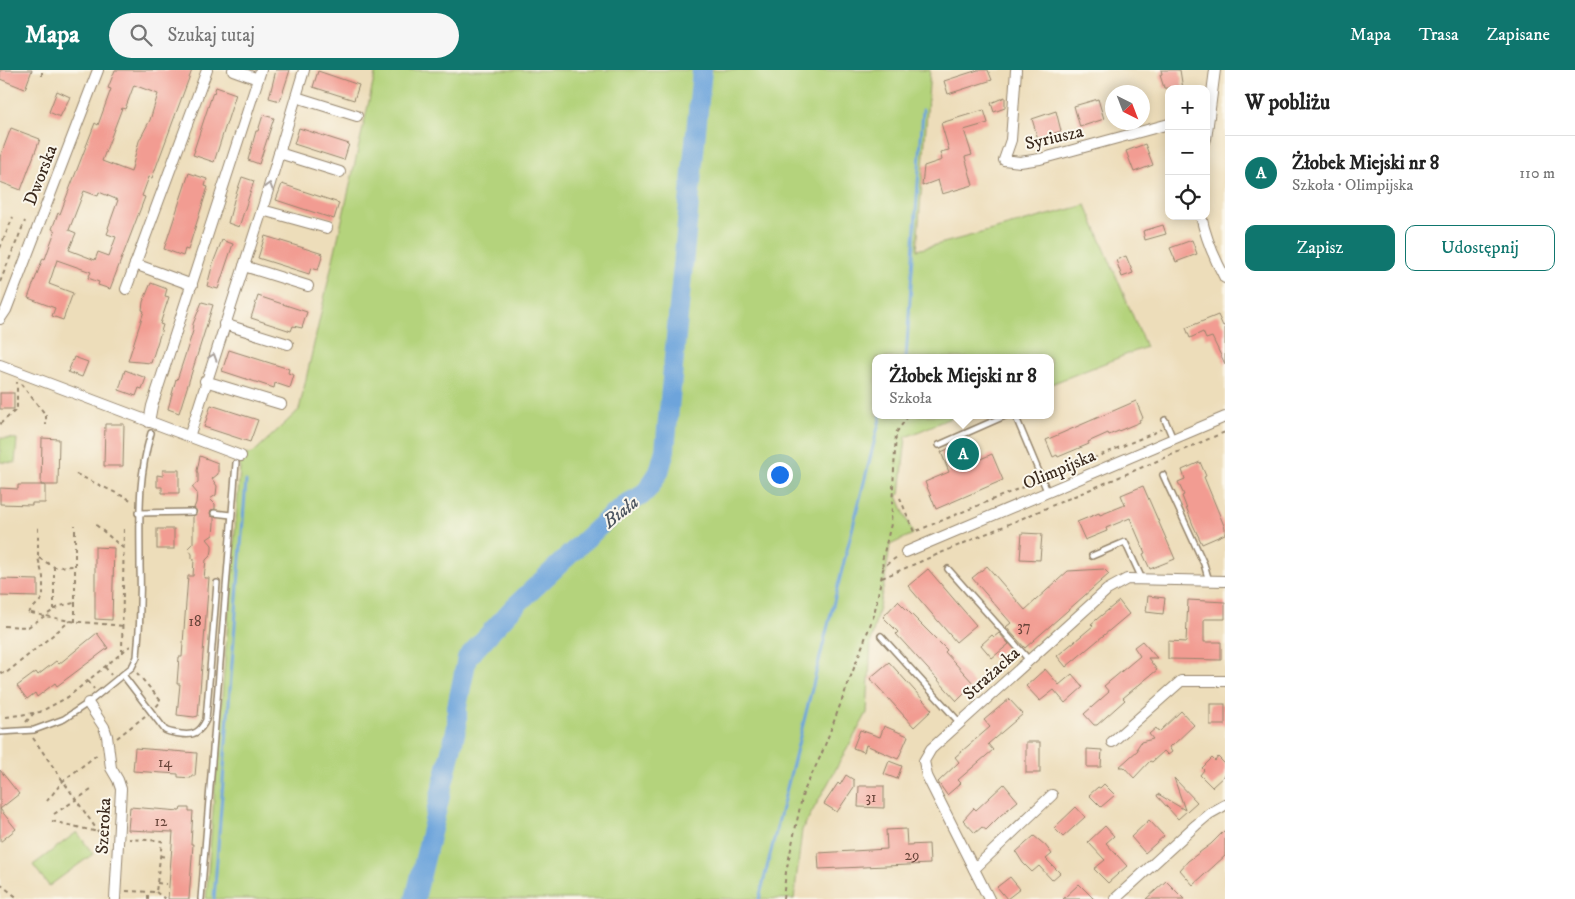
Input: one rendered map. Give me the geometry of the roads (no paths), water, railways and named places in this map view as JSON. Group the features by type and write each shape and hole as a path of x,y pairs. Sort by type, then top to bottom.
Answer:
{"street":[{"name":"Dworska","path":"0,319 6,310 98,70"},
{"path":"126,289 207,70"},
{"path":"149,422 152,406 260,74 233,70"},
{"path":"189,437 205,381 280,153 304,70"},
{"name":"Syriusza","path":"1016,70 1011,140 1004,160 1020,162 1040,159 1165,125"},
{"path":"1210,96 1214,70"},
{"path":"296,97 358,116"},
{"path":"280,153 340,172"},
{"path":"262,210 327,228"},
{"path":"1202,220 1213,255 1225,278"},
{"path":"135,264 192,285"},
{"path":"244,266 308,286"},
{"path":"224,324 288,344"},
{"path":"0,365 189,437 239,460"},
{"path":"205,381 281,404"},
{"name":"Olimpijska","path":"906,552 1225,417"},
{"name":"Strażacka","path":"989,899 927,776 924,761 931,749 1107,590 1127,579 1225,581"},
{"path":"1112,742 1181,681 1225,681"},
{"name":"Szeroka","path":"88,703 104,727 111,768 121,789 116,895"},
{"path":"974,869 1052,794"},
{"path":"1115,899 1196,824 1225,805"}],"lane":[{"path":"939,445 998,419"},
{"path":"1017,419 1047,491"},
{"path":"1165,420 1173,439"},
{"path":"0,732 34,730 64,719 88,703 132,667 137,657 139,637 140,573 138,513 141,480 151,433"},
{"path":"201,899 231,515 239,460"},
{"path":"1163,475 1204,564 1209,581"},
{"path":"138,513 194,512"},
{"path":"214,512 231,515"},
{"path":"1092,556 1125,542 1142,579"},
{"path":"948,569 1029,660"},
{"path":"123,675 165,730 191,735 202,729 206,720 217,583"},
{"path":"881,636 960,723"}],"waterway":[{"name":"Biała","path":"415,899 457,726 457,707 467,658 513,608 603,523 628,503 641,496 659,472 665,450 702,70"},
{"path":"906,354 923,110"},
{"path":"759,899 880,419"},
{"path":"214,899 246,481"}],"place":[{"name":"Żłobek Miejski nr 8","path":"963,454"}]}
